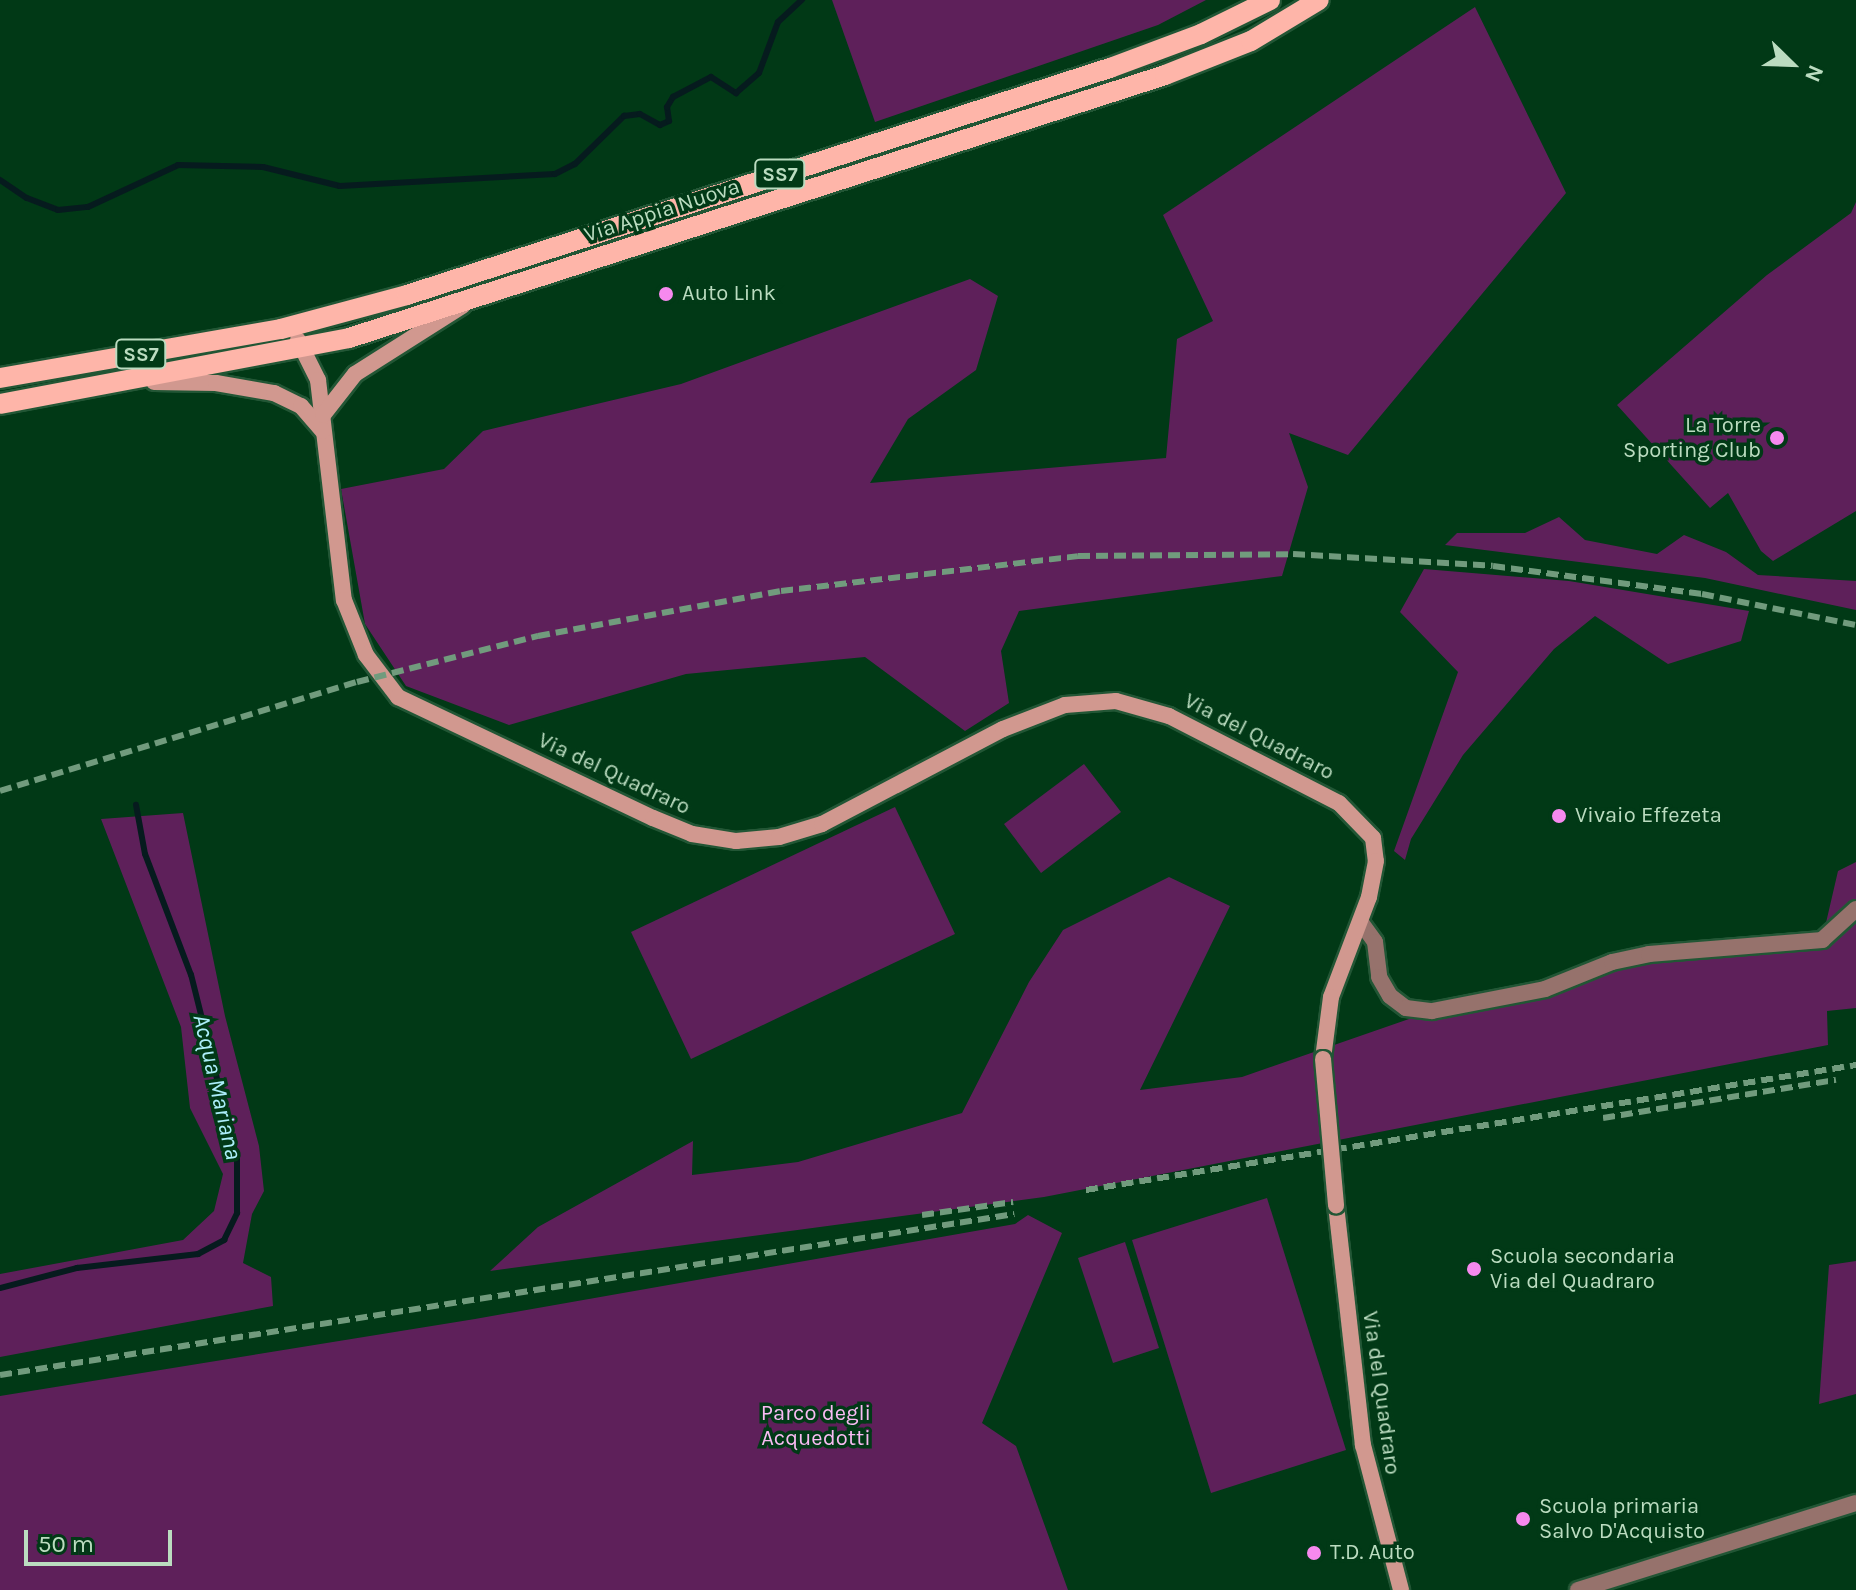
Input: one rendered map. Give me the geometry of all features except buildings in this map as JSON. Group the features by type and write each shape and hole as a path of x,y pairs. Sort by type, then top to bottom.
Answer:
{"main road":[{"name":"Via Appia Nuova","path":"0,378 281,329 407,295 1110,68 1201,34 1270,0"},
{"name":"Via Appia Nuova","path":"0,404 305,349 471,300 1165,75 1251,41 1319,0"},
{"path":"101,386 162,381 244,386 289,398 323,423 355,374 471,300"},
{"path":"281,329 305,349"},
{"name":"Via del Quadraro","path":"305,349 323,423 344,600 374,668 392,692 413,706 678,829 736,841 779,837 822,824 1042,713 1089,701 1134,705 1212,734 1360,819 1376,848 1362,924 1331,997 1323,1059 1336,1205 1366,1464 1401,1590"}],"street":[{"path":"1362,924 1375,942 1379,977 1390,996 1406,1008 1432,1011 1545,989 1612,962 1649,954 1822,940 1856,909"},
{"path":"1578,1590 1856,1503"}],"green space":[{"path":"832,0 1206,0 1158,25 875,122"},
{"path":"1475,7 1566,193 1348,455 1289,433 1308,487 1282,576 1019,611 1001,651 1009,703 965,731 865,657 686,674 509,725 406,686 365,624 341,489 444,469 483,431 681,384 970,279 998,296 976,370 908,419 870,483 1166,458 1177,339 1213,321 1163,215"},
{"name":"La Torre Sporting Club","path":"1856,202 1856,511 1773,561 1761,551 1728,493 1710,508 1617,405 1767,275 1851,213"},
{"path":"1559,517 1585,540 1657,554 1684,535 1726,552 1758,575 1856,581 1856,610 1705,578 1445,545 1457,533 1525,533"},
{"path":"1424,569 1569,581 1749,611 1741,641 1668,664 1595,616 1554,649 1463,755 1411,839 1405,860 1394,851 1458,672 1400,612"},
{"path":"1084,764 1121,812 1041,873 1004,824"},
{"path":"895,807 955,934 691,1059 631,932"},
{"path":"183,813 225,1016 259,1146 264,1191 252,1214 243,1263 271,1277 273,1306 0,1357 0,1274 183,1240 214,1211 223,1174 190,1108 181,1027 101,819"},
{"path":"1856,862 1856,1008 1827,1011 1828,1045 1044,1197 490,1271 538,1227 693,1141 692,1175 798,1162 962,1113 1029,982 1063,930 1169,877 1230,906 1140,1090 1242,1077 1432,1011 1612,962 1822,940 1838,871"},
{"path":"1267,1198 1346,1450 1211,1493 1132,1240"},
{"name":"Parco degli Acquedotti","path":"1028,1215 1062,1233 982,1423 1016,1446 1068,1590 0,1590 0,1396 475,1319 1015,1224"},
{"path":"1125,1242 1159,1348 1113,1363 1078,1258"},
{"path":"1856,1261 1856,1394 1819,1404 1829,1265"}],"waterway":[{"path":"0,180 27,198 58,210 88,207 178,165 263,167 340,186 555,174 575,164 624,116 640,114 660,125 669,121 667,107 673,97 711,77 736,93 759,73 778,22 802,0"},
{"name":"Acqua Mariana","path":"0,1288 77,1268 198,1254 224,1240 237,1213 237,1159 191,975 145,854 136,805"}],"railway":[{"path":"0,791 357,682 538,636 781,591 1078,556 1293,554 1493,566 1702,594 1856,625"},
{"path":"1086,1190 1856,1065"},
{"path":"1603,1118 1836,1080"},
{"path":"922,1215 1013,1202"},
{"path":"0,1375 1014,1214"}],"place":[{"name":"Auto Link","path":"666,294"},
{"name":"La Torre Sporting Club","path":"1777,438"},
{"name":"Vivaio Effezeta","path":"1559,816"},
{"name":"Scuola secondaria Via del Quadraro","path":"1474,1269"},
{"name":"Scuola primaria Salvo D'Acquisto","path":"1523,1519"},
{"name":"T.D. Auto","path":"1314,1553"}]}
